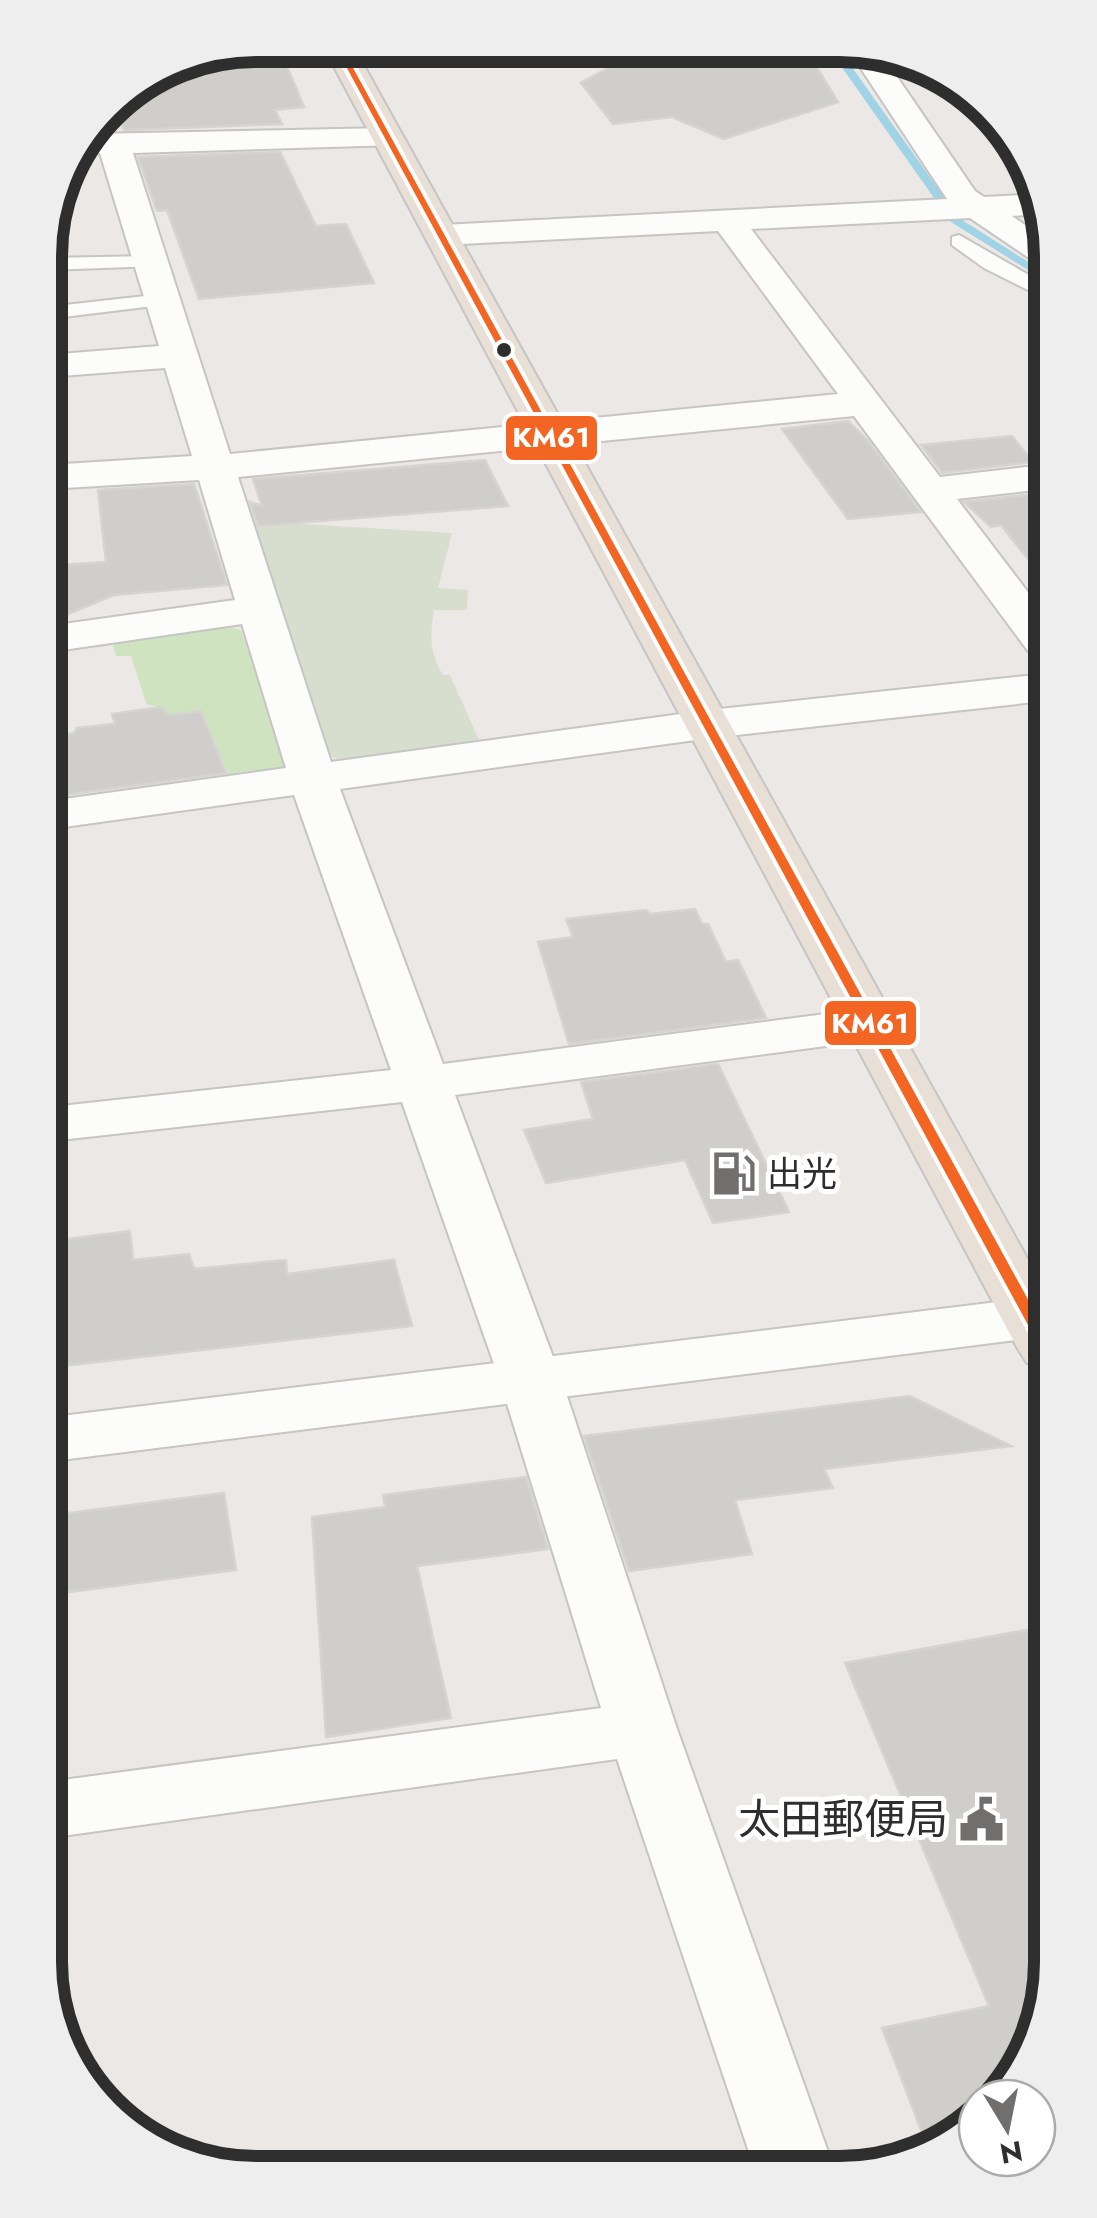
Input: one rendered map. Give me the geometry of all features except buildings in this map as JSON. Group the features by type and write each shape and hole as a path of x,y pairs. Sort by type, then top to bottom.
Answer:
{"highway":[{"path":"347,63 1034,1314"}],"street":[{"path":"876,66 964,198 1034,246"},
{"path":"100,144 386,138"},
{"path":"99,145 151,262 313,782 531,1382 642,1728 789,2156"},
{"path":"442,235 1027,205"},
{"path":"727,220 1034,629"},
{"path":"63,365 180,356"},
{"path":"63,476 216,467 865,403"},
{"path":"928,490 1034,478"},
{"path":"63,636 260,609"},
{"path":"63,813 313,782 710,724 1034,689"},
{"path":"62,1123 424,1084 872,1024"},
{"path":"62,1437 1034,1329"},
{"path":"62,1808 642,1728"}],"lane":[{"path":"959,241 1034,286"},
{"path":"63,264 151,262"},
{"path":"63,311 163,300"}],"green space":[{"path":"286,523 452,533 438,588 468,590 467,610 434,610 432,643 438,667 443,675 450,675 480,742 344,761 326,755 253,526"},
{"path":"220,624 241,630 287,759 285,767 228,774 201,711 169,715 161,707 147,705 131,656 116,656 113,646 123,638"}],"waterway":[{"path":"843,62 955,220 1034,271"}],"transit line":[{"name":"KM61","path":"347,63 1034,1323"}],"place":[{"name":"出光","path":"734,1174"},
{"name":"太田郵便局","path":"981,1819"}]}
